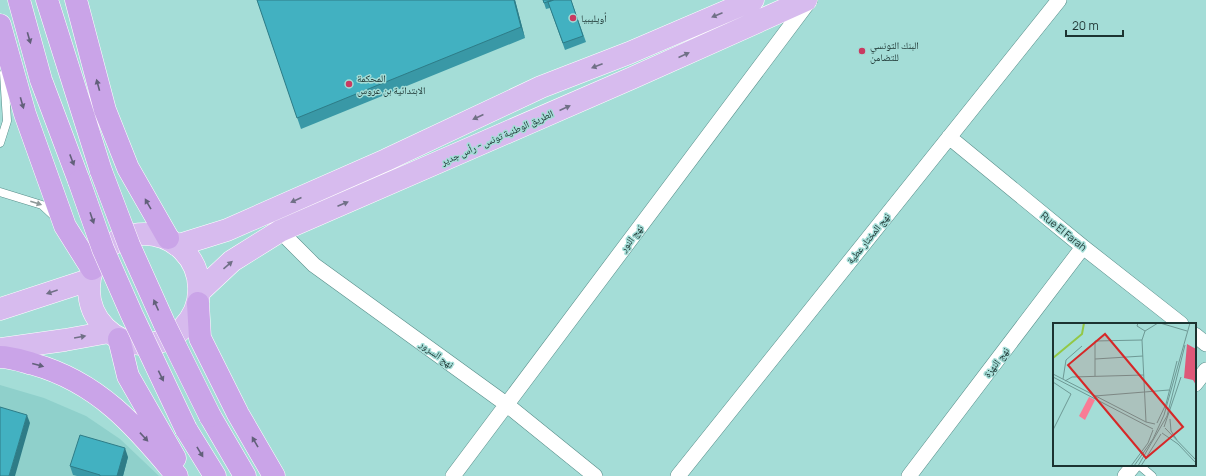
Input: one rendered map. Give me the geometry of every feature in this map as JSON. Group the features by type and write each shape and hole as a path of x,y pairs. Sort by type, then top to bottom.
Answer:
{"highway":[{"path":"19,0 41,80 80,181 103,249 132,315 186,429 215,476"},
{"path":"47,0 101,171 129,245 164,323 210,416 245,476"},
{"path":"76,0 105,110 128,168 173,241"},
{"path":"0,25 25,114 65,226 91,274"},
{"path":"199,297 200,338 238,414 274,476"},
{"path":"114,335 128,376 185,476"},
{"path":"0,357 8,357 50,369 71,378 101,397 131,423 177,476"}],"main road":[{"path":"173,241 227,230 386,160 541,87 629,53 753,0"},
{"name":"الطريق الوطنية تونس - رأس جدير","path":"199,297 232,261 280,231 596,94 806,0"},
{"path":"150,233 173,241 188,254 195,266 199,278 199,297 191,318 181,331 167,340 151,344 135,344 114,335 99,321 92,309 89,294 91,274 102,253 115,241 132,234 150,233"},
{"path":"0,310 91,274"},
{"path":"0,349 114,335"}],"street":[{"name":"نهج النور","path":"453,476 810,0"},
{"name":"نهج المختار عطية","path":"678,476 1059,0"},
{"name":"Rue El Farah","path":"949,137 1083,247 1180,323"},
{"name":"نهج السرور","path":"280,231 314,265 506,404 595,476"},
{"name":"نهج النهزة","path":"909,476 1083,247"},
{"path":"1196,336 1206,344"},
{"path":"1196,383 1206,370"},
{"path":"1125,476 1133,466"}],"lane":[{"path":"0,43 5,76 7,121 0,143"},
{"path":"0,192 42,205 65,226"},
{"path":"1140,466 1152,476"}],"shaded area":[{"path":"0,385 44,398 86,416 120,439 159,476 0,476"}],"building":[{"name":"المحكمة الابتدائية بن عروس","path":"257,0 514,0 521,27 297,118"},
{"path":"543,0 552,0 544,3"},
{"path":"554,0 571,0 583,36 563,43 548,2"},
{"path":"0,407 27,415 9,476 0,476"},
{"path":"80,435 125,448 117,476 100,476 70,466"}],"place":[{"name":"أويليبيا","path":"573,18"},
{"name":"البنك التونسي للتضامن","path":"862,51"},
{"name":"المحكمة الابتدائية بن عروس","path":"349,84"}]}
